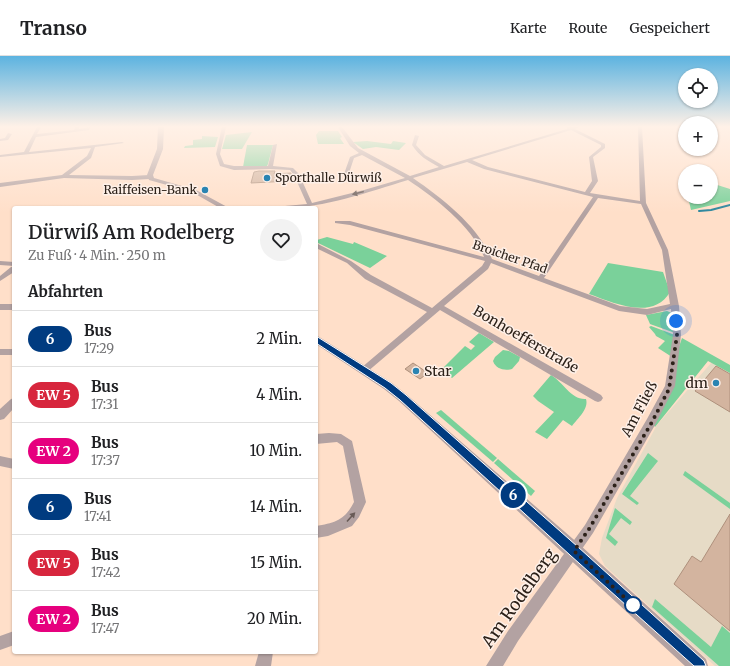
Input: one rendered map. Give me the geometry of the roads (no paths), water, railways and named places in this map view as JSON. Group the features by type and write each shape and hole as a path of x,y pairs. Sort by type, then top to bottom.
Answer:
{"street":[{"path":"64,176 90,155"},
{"path":"149,177 157,155"},
{"path":"219,155 222,165 234,168 270,166 295,171 310,204"},
{"path":"270,166 273,155"},
{"path":"346,173 352,157 356,155"},
{"path":"364,370 485,267 489,260 487,252 470,228 418,184 366,155"},
{"path":"423,155 444,168"},
{"path":"298,206 366,191 481,155"},
{"path":"587,194 594,181 591,157 593,155"},
{"name":"Am Fließ","path":"574,551 589,529 652,422 669,389 677,335 675,306 664,250 643,203 641,155"},
{"path":"467,160 486,168 587,194 643,203"},
{"path":"0,185 64,176 149,177 158,182 194,191 220,206"},
{"path":"540,279 596,196"},
{"name":"Broicher Pfad","path":"337,222 350,223 489,260 618,308 647,312 675,306"},
{"name":"Bonhoefferstraße","path":"318,246 349,262 368,277 435,308 598,398"},
{"path":"0,263 12,264"},
{"path":"0,278 12,270"},
{"path":"0,307 12,307"},
{"path":"318,340 364,370 403,398 574,551 699,666"},
{"path":"0,352 12,352"},
{"path":"0,416 12,404"},
{"path":"318,440 337,436 348,444 360,502 356,513 348,522 328,530 318,532"},
{"path":"0,461 12,464"},
{"name":"Am Rodelberg","path":"494,666 574,551"},
{"path":"0,643 12,639"},
{"path":"263,666 266,654"}],"waterway":[{"path":"699,211 711,210 730,205"}],"place":[{"name":"Sporthalle Dürwiß","path":"267,178"},
{"name":"Raiffeisen-Bank","path":"205,190"},
{"name":"Star","path":"416,371"},
{"name":"dm","path":"716,383"}]}
